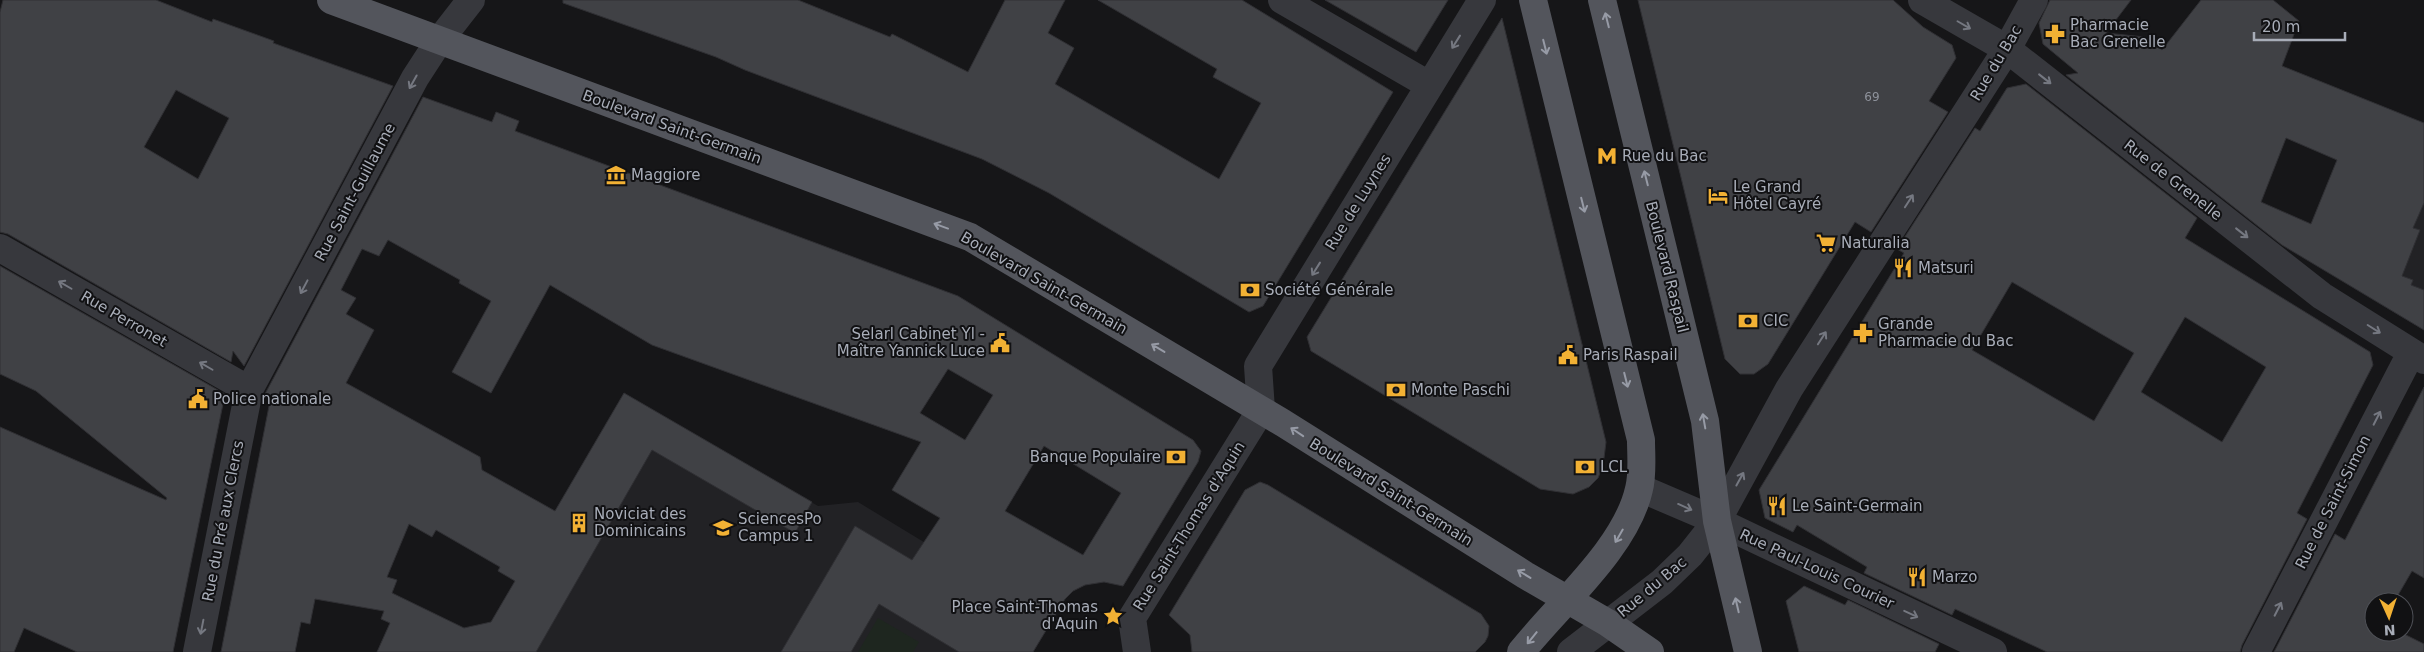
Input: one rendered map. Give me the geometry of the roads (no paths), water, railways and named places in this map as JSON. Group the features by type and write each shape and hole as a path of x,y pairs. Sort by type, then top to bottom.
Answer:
{"main road":[{"name":"Boulevard Saint-Germain","path":"330,0 970,237 1261,410 1525,575 1608,623 1650,652"},
{"path":"1520,652 1616,542 1632,513 1640,488 1641,440 1533,0"},
{"name":"Boulevard Raspail","path":"1602,0 1705,421 1716,521 1748,652"}],"street":[{"name":"Rue Saint-Guillaume","path":"249,390 415,78 439,41 471,0"},
{"path":"1282,0 1429,85"},
{"name":"Rue de Luynes","path":"1261,410 1258,366 1482,0"},
{"name":"Rue de Grenelle","path":"1922,0 2007,49 2322,296 2418,356"},
{"name":"Rue du Bac","path":"1571,652 1662,582 1690,555 1716,521 1789,390 2007,49 2034,0"},
{"name":"Rue Perronet","path":"0,248 249,390"},
{"name":"Rue de Saint-Simon","path":"2256,652 2418,356"},
{"name":"Rue du Pré aux Clercs","path":"197,652 249,390"},
{"name":"Rue Saint-Thomas d'Aquin","path":"1136,649 1132,618 1261,410"},
{"name":"Rue Paul-Louis Courier","path":"1640,488 1716,521 1993,652"}],"place":[{"name":"Pharmacie Bac Grenelle","path":"2055,34"},
{"name":"Rue du Bac","path":"1607,156"},
{"name":"Maggiore","path":"616,175"},
{"name":"Le Grand Hôtel Cayré","path":"1718,196"},
{"name":"Naturalia","path":"1826,243"},
{"name":"Matsuri","path":"1903,268"},
{"name":"Société Générale","path":"1250,290"},
{"name":"CIC","path":"1748,321"},
{"name":"Grande Pharmacie du Bac","path":"1863,333"},
{"name":"Selarl Cabinet Yl - Maître Yannick Luce","path":"1000,343"},
{"name":"Paris Raspail","path":"1568,355"},
{"name":"Monte Paschi","path":"1396,390"},
{"name":"Police nationale","path":"198,399"},
{"name":"Banque Populaire","path":"1176,457"},
{"name":"LCL","path":"1585,467"},
{"name":"Le Saint-Germain","path":"1777,506"},
{"name":"Noviciat des Dominicains","path":"579,523"},
{"name":"SciencesPo Campus 1","path":"723,528"},
{"name":"Marzo","path":"1917,577"},
{"name":"Place Saint-Thomas d'Aquin","path":"1113,616"}]}
